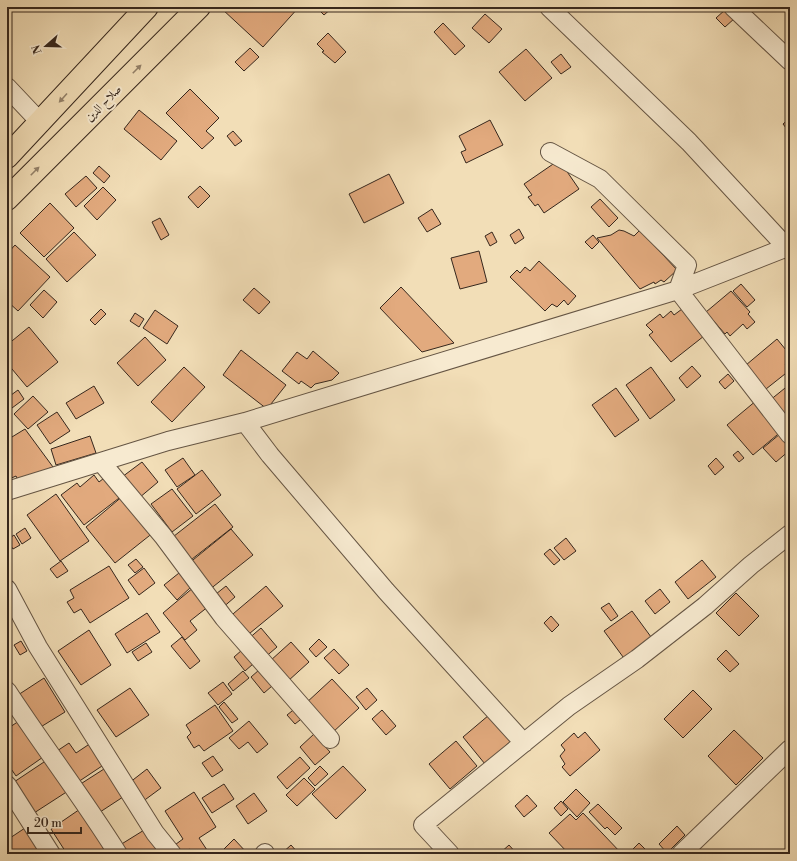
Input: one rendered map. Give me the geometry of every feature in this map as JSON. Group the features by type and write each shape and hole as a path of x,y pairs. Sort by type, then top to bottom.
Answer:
{"highway":[{"path":"7,157 41,123 147,7"},
{"name":"صلاح الدين","path":"7,199 199,7"},
{"path":"90,68 90,82 96,92 108,98"}],"street":[{"path":"7,491 168,441 245,422 678,290 789,248 689,142 549,7"},
{"path":"733,7 790,60"},
{"path":"7,88 41,123"},
{"path":"550,152 600,179 687,265 678,290"},
{"path":"678,290 790,435"},
{"path":"245,422 270,455 386,591 524,743"},
{"path":"101,462 164,536 224,618 330,739"},
{"path":"450,854 423,824 569,706 643,654 705,606 751,564 790,534"},
{"path":"7,589 42,653 155,833 172,854"},
{"path":"7,691 47,751 91,810 118,854"},
{"path":"681,854 790,749"},
{"path":"7,785 51,854"}],"building":[{"path":"223,7 299,7 263,47 222,9"},
{"path":"316,7 333,7 324,15"},
{"path":"726,9 735,18 725,27 716,18"},
{"path":"485,14 502,29 489,43 472,28"},
{"path":"443,23 465,46 455,55 434,32"},
{"path":"328,33 346,52 335,63 322,52 324,51 317,44"},
{"path":"250,48 259,57 244,71 235,62"},
{"path":"526,49 552,78 525,101 499,72"},
{"path":"561,54 571,67 561,74 551,62"},
{"path":"190,89 219,118 206,131 214,138 202,149 166,113"},
{"path":"139,110 177,141 161,160 124,129"},
{"path":"790,118 790,133 783,124"},
{"path":"490,120 503,145 466,163 461,152 466,150 459,136"},
{"path":"233,131 242,141 235,146 227,136"},
{"path":"559,160 579,189 544,213 538,204 535,206 528,197 532,195 524,184"},
{"path":"99,166 110,176 104,183 93,173"},
{"path":"389,174 404,203 364,223 349,194"},
{"path":"86,176 97,188 76,207 65,194"},
{"path":"200,186 210,196 198,208 188,197"},
{"path":"103,187 116,200 97,220 84,206"},
{"path":"600,199 618,218 609,227 591,207"},
{"path":"50,203 74,228 44,257 20,233"},
{"path":"432,209 441,224 427,232 418,218"},
{"path":"160,218 169,235 161,240 152,222"},
{"path":"519,229 524,238 515,244 510,235"},
{"path":"619,230 634,236 640,230 677,270 664,282 661,280 655,284 654,282 640,289 597,238 611,235"},
{"path":"74,232 96,255 67,282 46,259"},
{"path":"492,232 497,242 490,246 485,236"},
{"path":"593,235 599,242 592,249 585,242"},
{"path":"15,245 50,277 18,311 7,301 7,254"},
{"path":"479,251 487,282 460,289 451,258"},
{"path":"539,261 576,296 568,305 564,300 557,307 552,304 545,311 510,277 517,270 520,273 525,267 530,271"},
{"path":"741,284 755,300 747,307 733,291"},
{"path":"401,287 454,343 422,352 380,308"},
{"path":"254,288 270,302 259,314 243,300"},
{"path":"44,290 57,302 43,318 30,305"},
{"path":"731,291 750,312 748,314 755,322 747,329 743,324 730,336 727,332 725,334 706,312"},
{"path":"101,309 106,314 95,325 90,320"},
{"path":"682,309 704,336 671,362 649,335 653,332 646,325 660,314 663,318 671,311 674,315"},
{"path":"155,310 178,326 167,344 143,328"},
{"path":"135,313 144,319 139,327 130,321"},
{"path":"29,327 58,362 27,387 7,363 9,358 7,345"},
{"path":"145,337 166,360 138,386 117,363"},
{"path":"777,339 786,350 790,347 790,359 785,364 790,370 766,389 746,365"},
{"path":"241,350 286,385 267,409 223,375"},
{"path":"313,351 339,373 332,380 315,384 311,388 301,381 299,384 282,371 297,352 307,359"},
{"path":"692,366 701,376 687,388 679,378"},
{"path":"184,367 205,387 172,422 151,402"},
{"path":"651,367 675,400 650,419 626,385"},
{"path":"728,374 734,381 725,389 719,382"},
{"path":"790,384 790,425 769,401"},
{"path":"94,386 104,403 76,419 66,403"},
{"path":"616,388 639,420 615,437 592,405"},
{"path":"18,390 24,399 12,408 7,402 7,398"},
{"path":"33,396 48,412 28,429 14,414"},
{"path":"757,400 783,430 753,455 727,425"},
{"path":"57,412 70,431 50,444 37,425"},
{"path":"25,429 53,467 18,480 16,476 7,480 7,440"},
{"path":"780,434 790,445 790,450 776,462 763,448"},
{"path":"90,436 96,453 56,465 51,449"},
{"path":"738,451 744,458 739,462 733,455"},
{"path":"183,458 195,475 177,487 165,470"},
{"path":"716,458 724,467 715,475 708,466"},
{"path":"142,462 158,482 139,498 122,477"},
{"path":"202,470 221,495 196,514 177,489"},
{"path":"94,475 99,482 108,475 123,495 84,525 61,495 77,483 80,487"},
{"path":"172,489 193,516 172,532 151,504"},
{"path":"56,494 89,541 60,561 27,515"},
{"path":"124,495 154,532 115,563 86,527"},
{"path":"215,504 233,527 187,563 169,540"},
{"path":"25,528 31,538 22,544 16,534"},
{"path":"231,529 253,555 209,590 188,564"},
{"path":"14,535 20,545 13,549 7,540"},
{"path":"566,538 576,551 564,560 554,548"},
{"path":"550,549 560,560 554,565 544,554"},
{"path":"136,559 143,567 135,573 128,565"},
{"path":"702,560 716,577 688,599 675,582"},
{"path":"61,561 68,571 57,578 50,569"},
{"path":"109,566 129,598 90,623 81,609 74,613 67,602 74,598 70,590"},
{"path":"144,568 155,583 139,595 128,580"},
{"path":"179,573 191,587 177,600 164,585"},
{"path":"226,586 235,597 221,609 211,598"},
{"path":"266,586 283,606 244,638 227,619"},
{"path":"194,587 209,606 190,621 197,630 185,640 163,613"},
{"path":"660,589 670,602 655,614 645,601"},
{"path":"736,593 759,616 739,636 716,613"},
{"path":"609,603 618,616 611,621 601,608"},
{"path":"632,611 654,641 626,661 604,631"},
{"path":"147,613 160,632 127,653 115,634"},
{"path":"551,616 559,625 552,632 544,623"},
{"path":"261,628 277,647 263,659 247,640"},
{"path":"89,630 111,665 81,685 58,651"},
{"path":"182,637 200,661 190,669 171,646"},
{"path":"319,639 327,647 316,657 309,649"},
{"path":"21,641 27,651 20,655 14,645"},
{"path":"291,642 309,662 288,681 270,661"},
{"path":"146,643 152,652 138,661 132,652"},
{"path":"334,649 349,665 339,674 324,658"},
{"path":"242,650 253,664 245,671 234,657"},
{"path":"726,650 739,664 730,672 717,659"},
{"path":"259,670 272,686 264,693 251,677"},
{"path":"243,671 249,678 233,691 228,684"},
{"path":"44,678 65,712 39,728 18,695"},
{"path":"332,679 359,708 332,733 305,704"},
{"path":"223,682 232,694 218,705 208,693"},
{"path":"130,688 149,715 116,737 97,710"},
{"path":"367,688 377,700 366,710 356,697"},
{"path":"693,690 712,709 683,738 664,719"},
{"path":"224,702 238,719 232,723 219,707"},
{"path":"215,705 233,731 204,751 199,745 194,748 187,737 191,733 186,725"},
{"path":"297,707 305,716 295,724 287,715"},
{"path":"382,710 396,726 386,735 372,719"},
{"path":"489,715 511,741 485,764 463,737"},
{"path":"22,719 46,755 16,776 7,763 7,729"},
{"path":"249,721 268,744 257,753 248,742 239,749 229,738"},
{"path":"734,730 763,758 736,785 708,756"},
{"path":"585,732 600,750 570,776 562,767 565,764 560,756 565,750 561,745 574,733 578,738"},
{"path":"314,734 330,752 315,765 300,747"},
{"path":"456,741 477,766 450,789 429,764"},
{"path":"69,743 76,753 91,743 105,764 75,784 54,753"},
{"path":"213,756 223,770 212,777 202,763"},
{"path":"300,757 310,768 287,789 277,777"},
{"path":"47,760 68,791 34,813 14,782"},
{"path":"320,766 328,774 315,786 308,778"},
{"path":"343,766 366,790 336,819 312,794"},
{"path":"104,769 123,797 97,814 79,785"},
{"path":"147,769 161,788 142,802 129,783"},
{"path":"304,778 315,789 297,806 286,795"},
{"path":"224,784 234,799 212,813 202,798"},
{"path":"576,789 590,803 577,817 563,802"},
{"path":"194,792 216,827 199,838 207,850 202,854 194,854 190,849 183,854 177,854 172,847 183,839 165,811"},
{"path":"254,793 267,811 248,824 236,806"},
{"path":"527,795 537,806 524,817 515,806"},
{"path":"561,801 568,809 561,816 554,808"},
{"path":"598,804 622,828 615,835 607,827 605,829 589,812"},
{"path":"83,807 114,854 67,854 51,829"},
{"path":"583,813 622,854 569,854 549,833 570,814 576,820"},
{"path":"677,826 685,835 667,853 659,844"},
{"path":"149,827 166,854 125,854 120,845"},
{"path":"25,828 42,854 8,854 7,840"},
{"path":"234,839 248,854 219,854"},
{"path":"639,843 650,854 628,854"},
{"path":"291,845 299,854 281,854"},
{"path":"509,845 517,854 499,854"}]}
